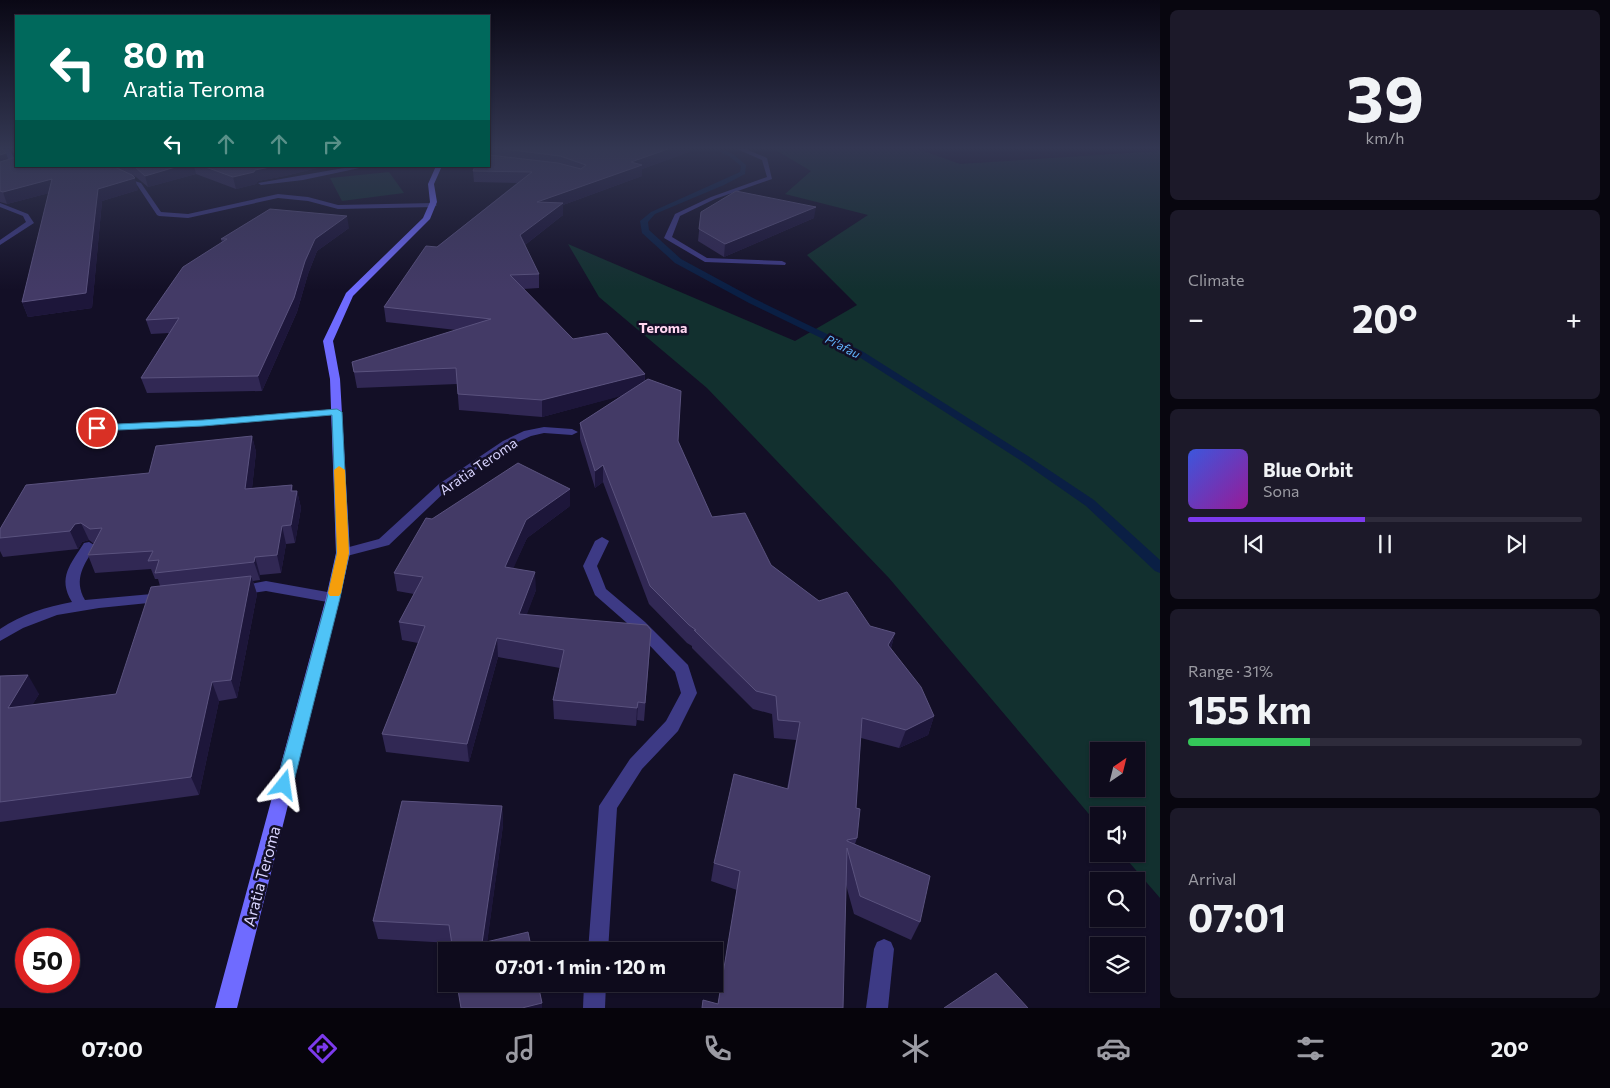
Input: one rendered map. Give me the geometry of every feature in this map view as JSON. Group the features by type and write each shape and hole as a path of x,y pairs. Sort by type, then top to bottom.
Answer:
{"main road":[{"path":"434,206 436,196"},
{"name":"Aratia Teroma","path":"226,1008 333,598 343,553 335,379 328,341 349,295 426,219 434,206"}],"street":[{"path":"146,196 159,214 188,216 278,196"},
{"path":"278,196 338,207 434,206"},
{"path":"719,196 677,215 668,238 705,260 782,263"},
{"path":"0,205 26,215 30,223 0,243"},
{"path":"97,428 203,423 337,412"},
{"name":"Aratia Teroma","path":"343,553 384,542 443,487 507,443 528,433 544,430 572,432"},
{"path":"599,942 608,806 636,764 672,726 689,693 682,669 640,626 600,592 590,566 602,541"},
{"path":"82,606 72,591 71,574 89,546"},
{"path":"228,591 266,586 333,598"},
{"path":"0,636 13,626 44,612 82,606 180,596"},
{"path":"877,1008 884,949"},
{"path":"594,1008 595,992"}],"green space":[{"path":"339,196 380,196 342,201"},
{"path":"793,196 1160,196 1160,898 1145,881 1145,872 1138,872 1129,862 1145,862 1145,807 1090,807 1090,815 889,578 707,388 599,297 568,244 795,341 857,305 807,255 868,215"}],"building":[{"path":"48,196 97,196 86,293 22,302"},
{"path":"502,196 554,196 537,202 563,203 520,235 539,274 510,275 573,339 607,333 645,374 542,400 458,394 456,368 354,372 352,362 491,319 384,307 426,246 437,247"},
{"path":"728,196 761,196 816,207 725,244 699,229 701,212"},
{"path":"270,209 347,216 315,239 305,261 294,298 258,376 141,378 179,318 146,320 183,267 227,239 221,239"},
{"path":"648,379 681,391 678,441 712,517 745,513 771,565 819,601 847,592 870,626 895,633 888,645 921,687 934,716 906,730 862,718 856,808 860,809 857,838 847,840 930,876 920,922 860,896 847,848 843,1008 702,1008 703,1000 718,1004 720,992 723,992 723,974 740,871 714,863 734,774 788,789 800,722 778,720 776,696 756,691 650,586 603,465 595,471 580,423"},
{"path":"252,436 245,489 292,485 291,491 297,491 291,525 282,526 277,555 255,557 254,562 155,573 159,560 148,561 153,551 88,555 102,528 90,529 81,523 75,524 70,531 0,538 0,529 26,485 149,473 156,446"},
{"path":"518,463 570,489 526,520 505,567 535,572 519,614 647,625 651,630 645,703 638,702 637,708 553,700 564,650 497,638 467,744 382,734 425,626 399,622 423,577 394,573 426,518 432,519"},
{"path":"251,576 231,680 212,682 191,777 0,802 0,676 28,675 8,708 116,694 151,587"},
{"path":"402,801 502,806 482,942 452,942 449,925 373,921"},
{"path":"528,932 530,942 486,942"},
{"path":"996,973 1028,1008 944,1008"},
{"path":"458,992 540,992 542,1003 522,1008 461,1008"}],"waterway":[{"name":"Pi'afau","path":"693,196 653,213 644,221 645,231 678,261 752,301 859,353 1024,458 1090,503 1160,568"}],"slow traffic":[{"path":"335,593 343,553 339,470"}],"district":[{"name":"Teroma","path":"663,327"}],"route":[{"path":"97,428 203,423 337,412 343,553 284,785"}]}
